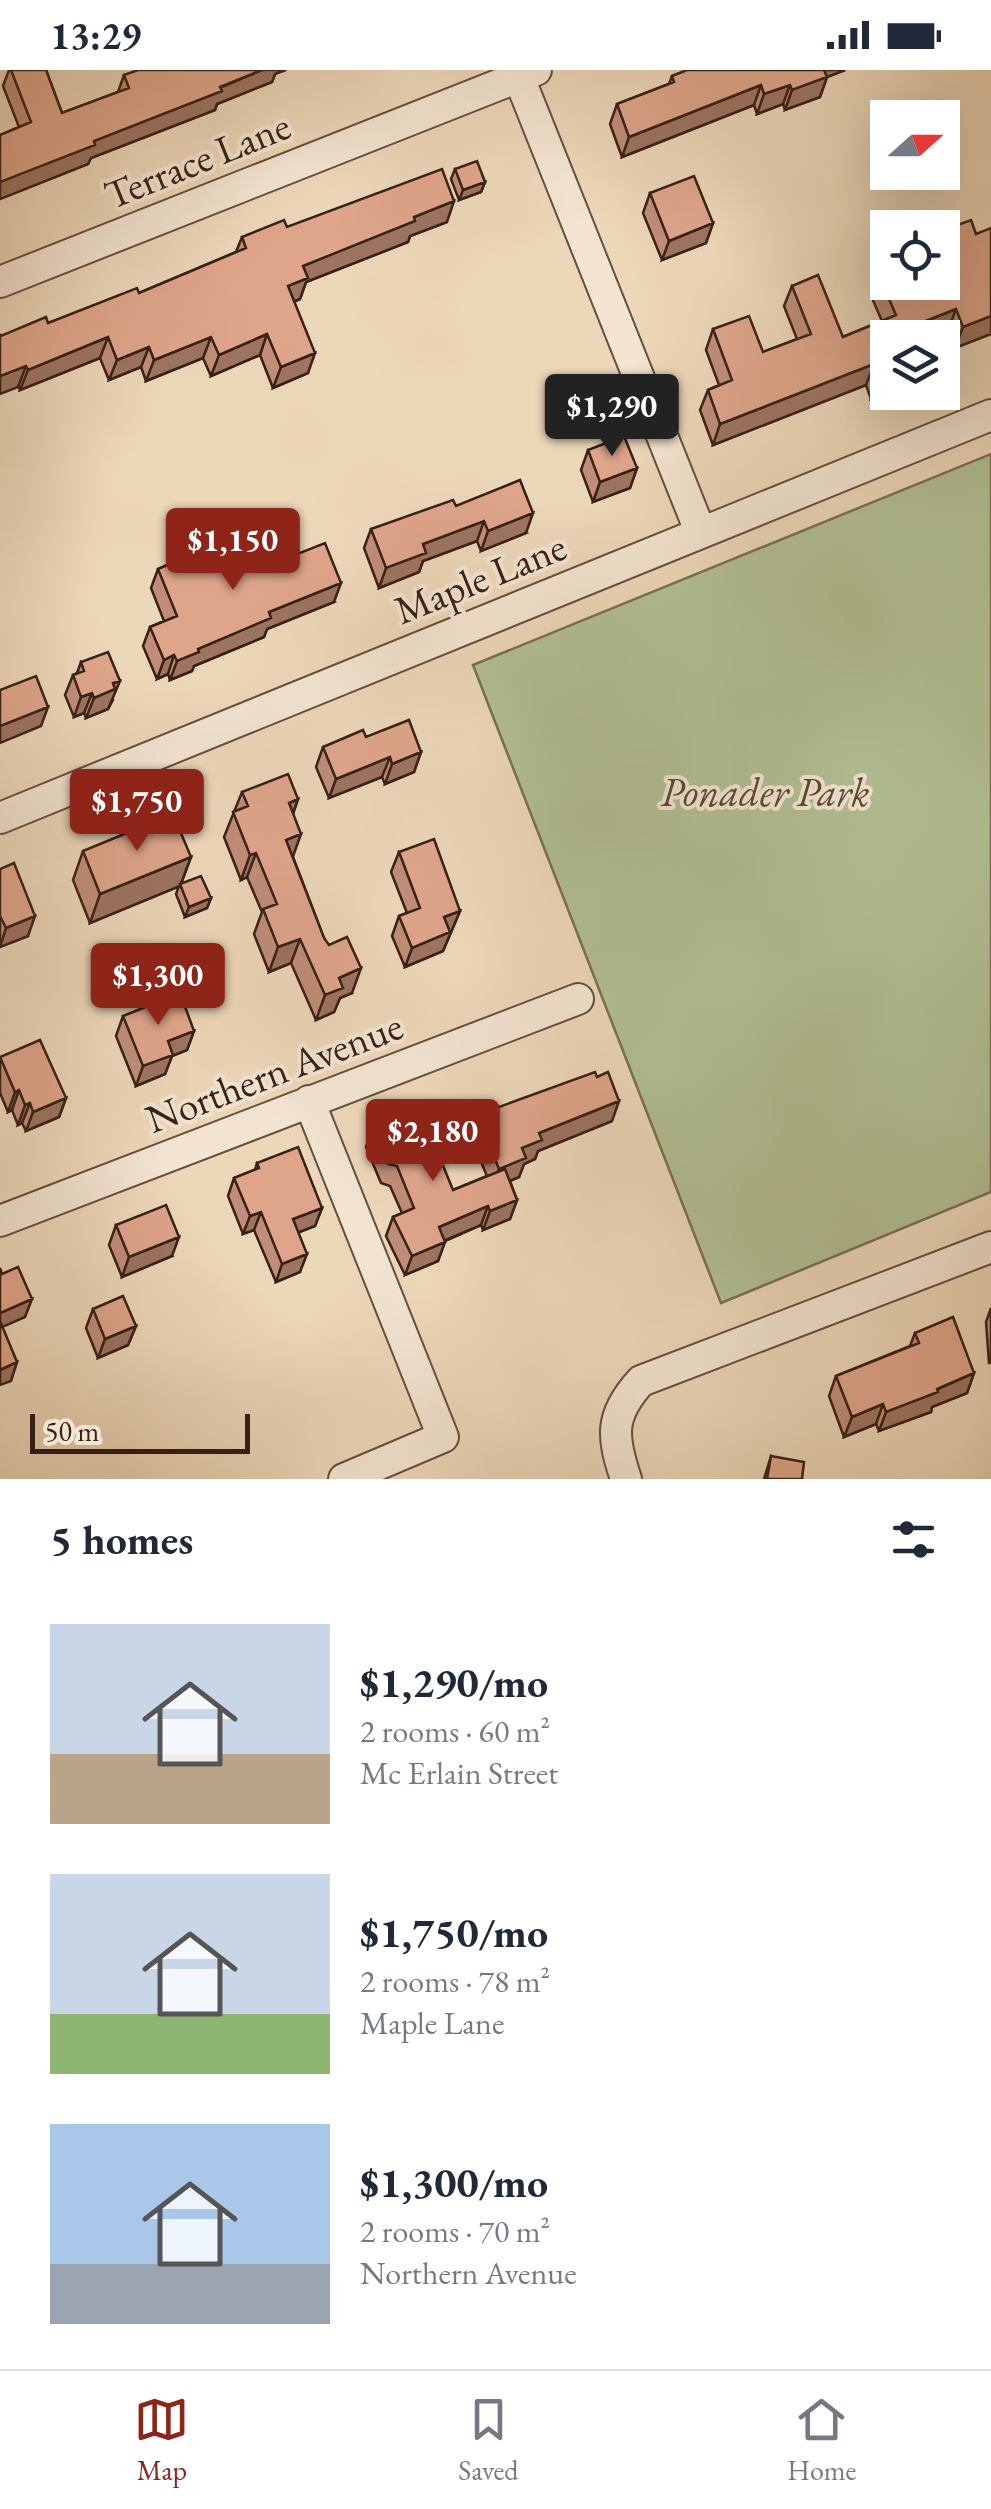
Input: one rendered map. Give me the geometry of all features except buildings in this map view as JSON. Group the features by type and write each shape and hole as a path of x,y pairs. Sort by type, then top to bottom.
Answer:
{"street":[{"name":"Terrace Lane","path":"0,282 523,72"},
{"path":"523,72 700,531"},
{"name":"Maple Lane","path":"0,818 991,415"},
{"name":"Northern Avenue","path":"0,1221 578,1000"},
{"path":"310,1101 443,1437 344,1479"},
{"path":"626,1479 615,1432 626,1397 641,1381 986,1249"}],"green space":[{"name":"Ponader Park","path":"991,454 991,1192 721,1303 473,665"}]}
